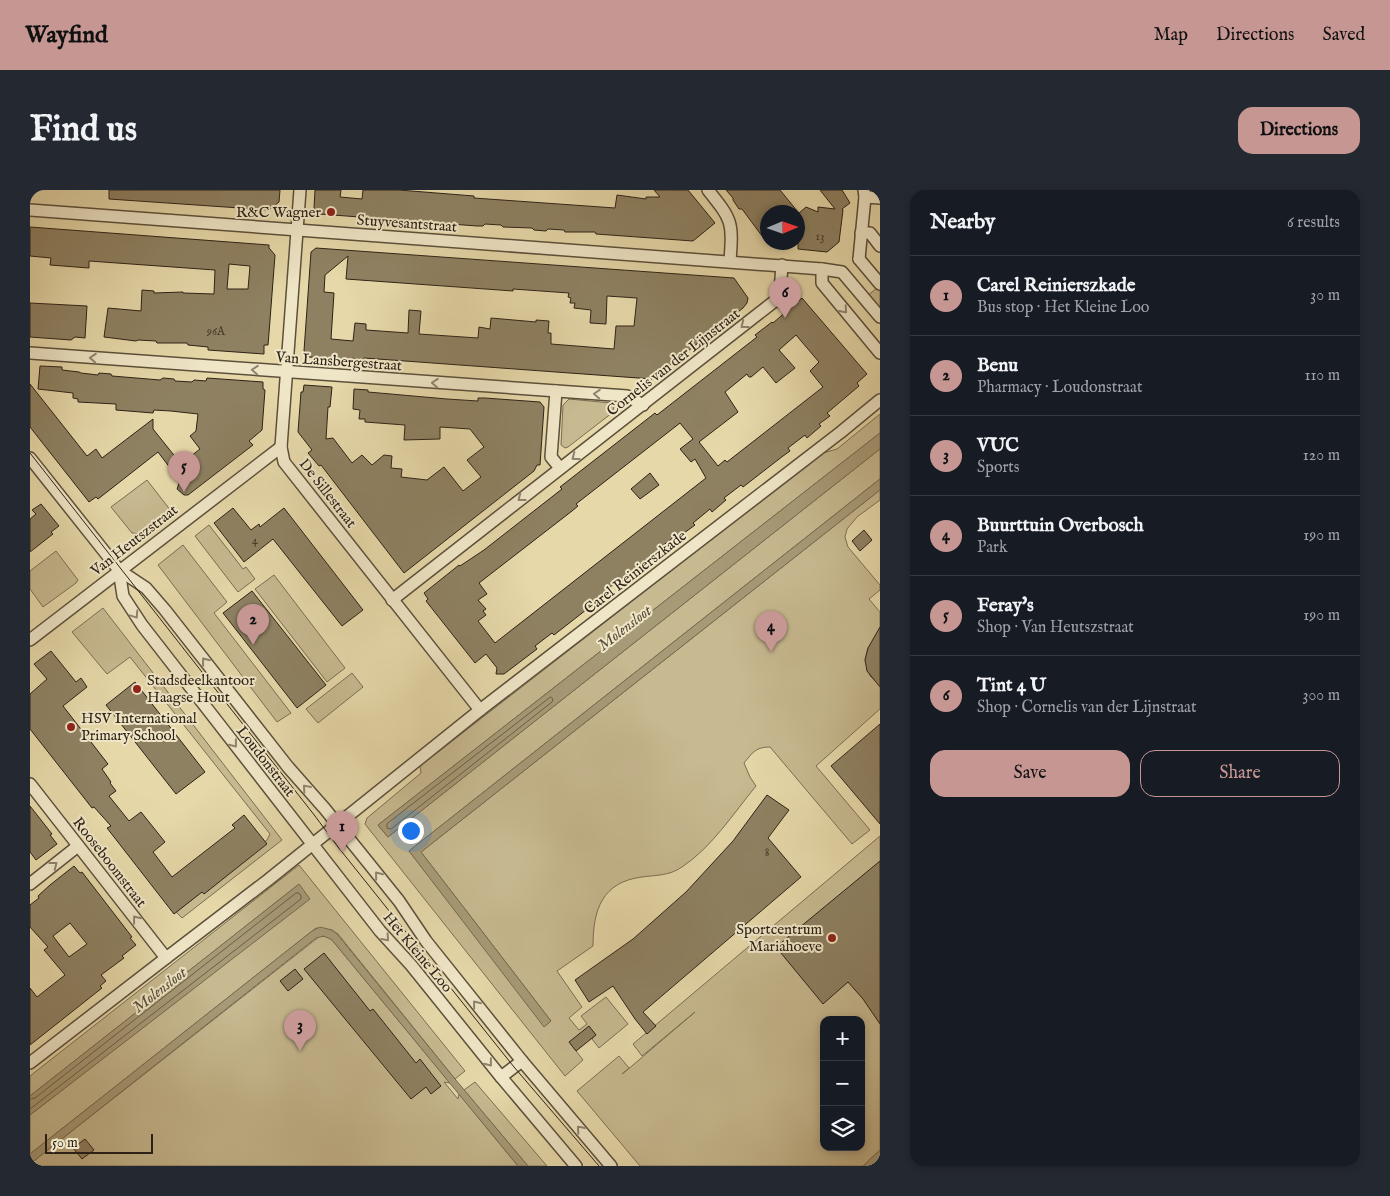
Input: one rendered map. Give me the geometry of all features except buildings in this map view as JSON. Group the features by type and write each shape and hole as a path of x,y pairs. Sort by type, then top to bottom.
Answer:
{"street":[{"name":"De Sillestraat","path":"300,190 281,447 284,462 480,710"},
{"path":"708,190 728,215 732,234 730,261"},
{"path":"880,198 865,193 859,259 880,284"},
{"name":"Stuyvesantstraat","path":"30,210 730,261 842,272"},
{"path":"861,233 870,233 880,246"},
{"path":"859,259 842,272 880,317"},
{"name":"Cornelis van der Lijnstraat","path":"392,600 776,300 780,292 782,265"},
{"path":"822,269 822,283 880,352"},
{"name":"Van Lansbergestraat","path":"30,353 627,396 643,405"},
{"path":"556,391 552,457 560,468"},
{"name":"Carel Reinierszkade","path":"30,1063 338,825 480,710 880,400"},
{"name":"Van Heutszstraat","path":"30,640 281,447"},
{"name":"Loudonstraat","path":"30,458 119,570 146,588 165,610 288,767 338,825"},
{"name":"Loudonstraat","path":"119,570 123,596 142,625 312,845"},
{"name":"Rooseboomstraat","path":"30,784 166,958"},
{"name":"Het Kleine Loo","path":"338,825 399,901 426,941 522,1061 611,1166"},
{"name":"Het Kleine Loo","path":"312,845 380,931 576,1166"},
{"path":"30,884 78,846"},
{"path":"501,1078 522,1061"}],"shaded area":[{"path":"877,288 880,291 880,311 867,296"},
{"path":"569,399 611,403 614,407 612,413 565,448 561,445 563,405"},
{"path":"880,414 880,433 378,825 388,837 880,449 880,479 409,851 545,1026 551,1021 421,852 880,490 880,500 857,517 847,529 845,537 848,547 880,585 880,590 869,599 880,612 880,633 868,648 865,660 870,676 880,685 880,709 816,766 870,830 852,844 770,747 755,751 744,763 756,786 713,840 693,859 677,870 662,875 628,880 617,885 602,900 598,910 593,933 593,946 557,971 582,1007 569,1018 579,1030 587,1024 581,1016 606,997 628,1024 599,1048 592,1039 596,1035 589,1027 570,1043 583,1060 565,1076 365,824 367,818 421,773 420,766 823,453 837,449"},
{"path":"147,480 171,511 140,534 132,533 111,507"},
{"path":"209,525 243,569 246,567 255,579 238,592 195,536"},
{"path":"183,545 227,602 214,613 291,713 277,722 158,565"},
{"path":"56,551 78,580 43,607 30,589 30,571"},
{"path":"274,575 345,668 327,682 255,589"},
{"path":"103,608 282,840 182,918 176,912 267,840 270,834 130,657 107,674 72,632"},
{"path":"352,673 363,687 318,723 306,709"},
{"name":"Sportcentrum Mariahoeve","path":"880,836 880,1150 863,1166 640,1166 577,1091 619,1056 629,1068 622,1074 695,1012 642,1056 633,1044"},
{"path":"299,865 465,1071 455,1079 338,934 332,930 316,928 30,1154 30,1115 309,899 298,885 30,1096 30,1076"},
{"path":"320,936 328,937 332,940 450,1083 444,1082 458,1099 459,1094 518,1166 30,1166 30,1164"},
{"path":"475,1082 547,1166 528,1166 464,1090"}],"water":[{"path":"880,433 880,449 388,837 378,825"},
{"path":"880,479 880,490 421,852 551,1021 544,1027 409,851"},
{"path":"299,884 310,899 30,1115 30,1096"},
{"path":"320,927 332,930 337,934 528,1166 518,1166 332,940 324,936 316,938 30,1164 30,1154 312,931"},
{"path":"880,1150 880,1166 863,1166"}],"tram line":[{"path":"30,453 338,847 514,1067 599,1166"}],"place":[{"name":"R&C Wagner","path":"331,212"},
{"name":"Tint 4 U","path":"785,318"},
{"name":"Feray's","path":"184,492"},
{"name":"Benu","path":"253,645"},
{"name":"Buurttuin Overbosch","path":"771,652"},
{"name":"Stadsdeelkantoor Haagse Hout","path":"137,689"},
{"name":"HSV International Primary School","path":"71,727"},
{"name":"Carel Reinierszkade","path":"342,852"},
{"name":"Sportcentrum Mariahoeve","path":"832,938"},
{"name":"VUC","path":"300,1051"}],"water label":[{"name":"Molensloot","path":"624,627"},
{"name":"Molensloot","path":"159,989"}]}
